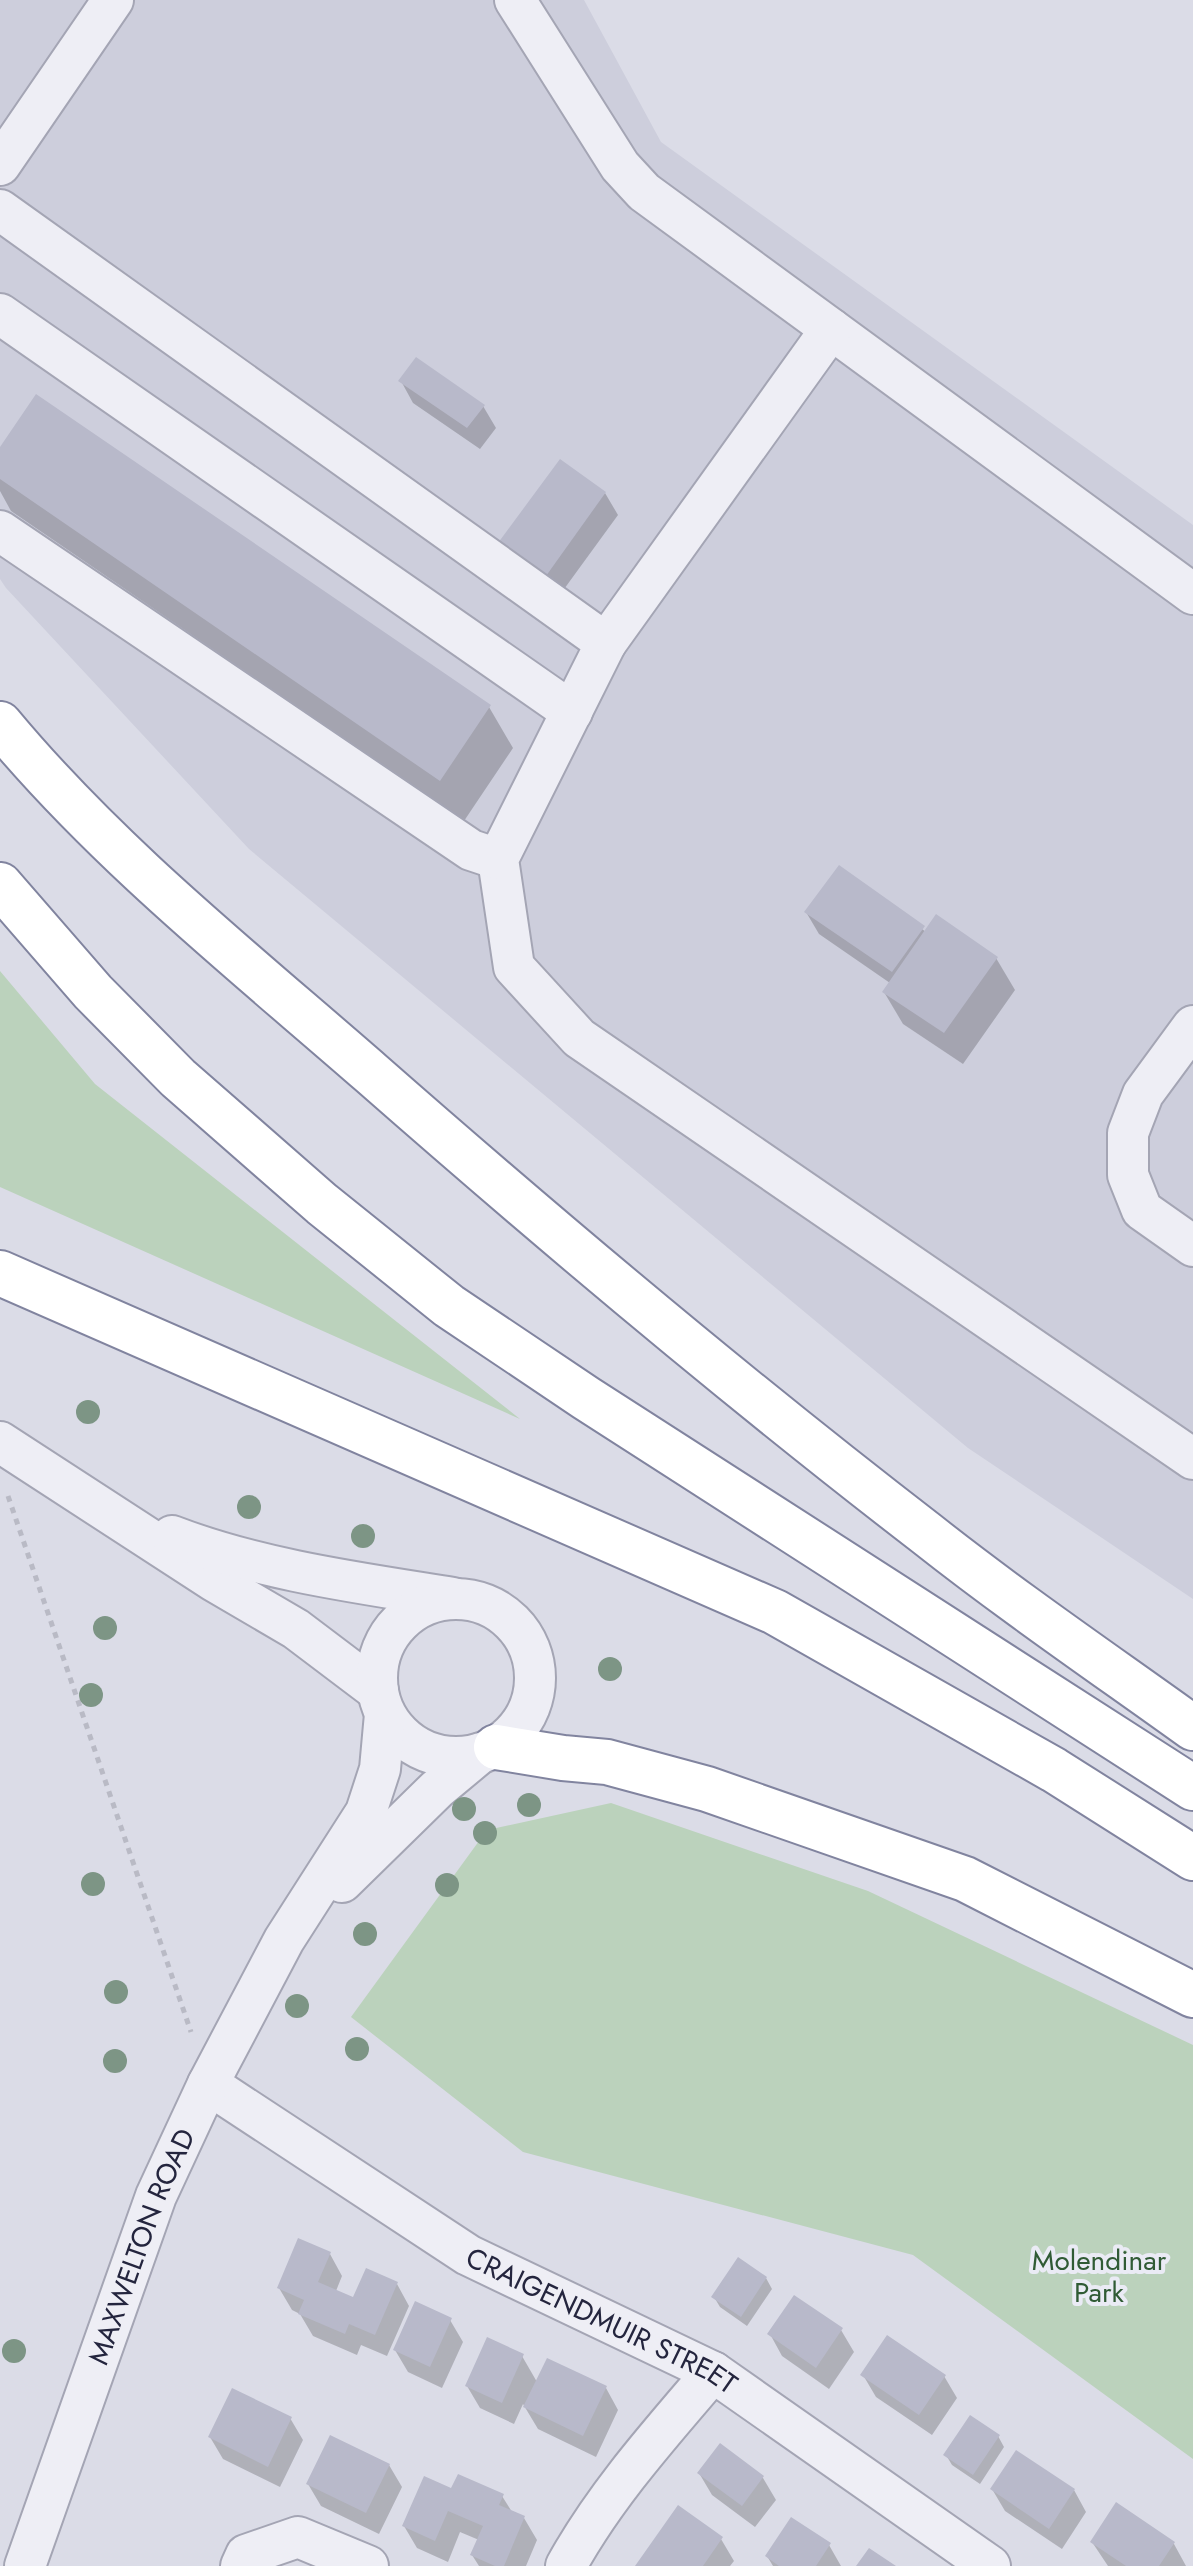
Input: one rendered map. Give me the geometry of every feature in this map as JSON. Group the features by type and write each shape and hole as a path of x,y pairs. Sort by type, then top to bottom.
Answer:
{"highway":[{"path":"0,724 39,771 152,880 549,1226 793,1429 928,1536 1193,1728"},
{"path":"0,885 93,992 178,1078 322,1204 449,1306 586,1398 1193,1788"},
{"path":"0,1273 775,1612 1054,1770 1193,1858"},
{"path":"487,1750 607,1762 707,1789 965,1879 1193,1995"}],"street":[{"path":"515,0 620,166 644,192 1193,594"},
{"path":"0,165 110,1"},
{"path":"0,210 606,643"},
{"path":"0,314 572,712"},
{"path":"831,329 606,643 498,859 514,967 579,1038 1193,1459"},
{"path":"0,531 471,850 498,859"},
{"path":"1193,1026 1143,1094 1128,1133 1128,1175 1142,1210 1193,1246"},
{"path":"0,1442 214,1581 296,1629 382,1702 407,1741 426,1752 457,1757 487,1750 520,1724 532,1701 535,1677 531,1654 521,1633 506,1616 486,1605 290,1569 221,1553 175,1538 102,1507"},
{"path":"382,1702 377,1673 383,1646 398,1624 418,1608 441,1600 464,1599"},
{"name":"MAXWELTON ROAD","path":"25,2566 156,2196 208,2084 284,1940 366,1812 376,1789 380,1769 382,1702"},
{"name":"MAXWELTON ROAD","path":"284,1940 437,1789 487,1750"},
{"name":"CRAIGENDMUIR STREET","path":"208,2084 468,2255 713,2372 990,2566"},
{"path":"566,2566 580,2541 651,2444 713,2372"},
{"path":"241,2566 246,2555 298,2537 368,2566"}],"path":[{"path":"5,1487 208,2084"}],"shaded area":[{"path":"0,0 584,0 661,142 1193,525 1193,1599 968,1448 249,849 6,588 0,579"}],"green space":[{"path":"0,971 95,1084 520,1419 0,1187"},
{"name":"Molendinar Park","path":"611,1803 868,1891 1193,2045 1193,2459 913,2255 523,2152 351,2017 487,1830"}],"building":[{"path":"416,357 485,405 467,428 398,381"},
{"path":"36,394 491,705 440,781 0,479 0,447"},
{"path":"560,459 606,492 546,576 498,543"},
{"path":"839,865 925,926 892,972 804,912"},
{"path":"936,914 998,957 944,1033 882,992"},
{"path":"298,2238 331,2252 318,2282 353,2297 366,2268 398,2282 375,2335 349,2324 345,2334 298,2314 304,2300 277,2288"},
{"path":"738,2257 767,2277 741,2317 711,2297"},
{"path":"794,2295 843,2328 816,2368 767,2334"},
{"path":"415,2301 452,2318 430,2367 393,2350"},
{"path":"887,2335 946,2375 919,2415 860,2375"},
{"path":"487,2337 524,2354 502,2403 465,2386"},
{"path":"547,2358 607,2386 583,2436 523,2407"},
{"path":"232,2388 292,2417 268,2467 208,2437"},
{"path":"970,2415 1000,2435 973,2475 943,2455"},
{"path":"330,2435 390,2464 366,2513 306,2484"},
{"path":"720,2443 764,2476 742,2506 697,2473"},
{"path":"1016,2450 1075,2489 1049,2529 990,2489"},
{"path":"458,2474 504,2494 499,2505 525,2516 504,2566 495,2566 470,2555 483,2526 448,2511 435,2541 402,2526 424,2476 451,2488"},
{"path":"1116,2502 1175,2542 1159,2566 1126,2566 1090,2542"},
{"path":"678,2505 723,2537 703,2566 635,2566"},
{"path":"791,2517 831,2543 816,2566 779,2566 765,2556"},
{"path":"869,2548 896,2566 856,2566"}]}
